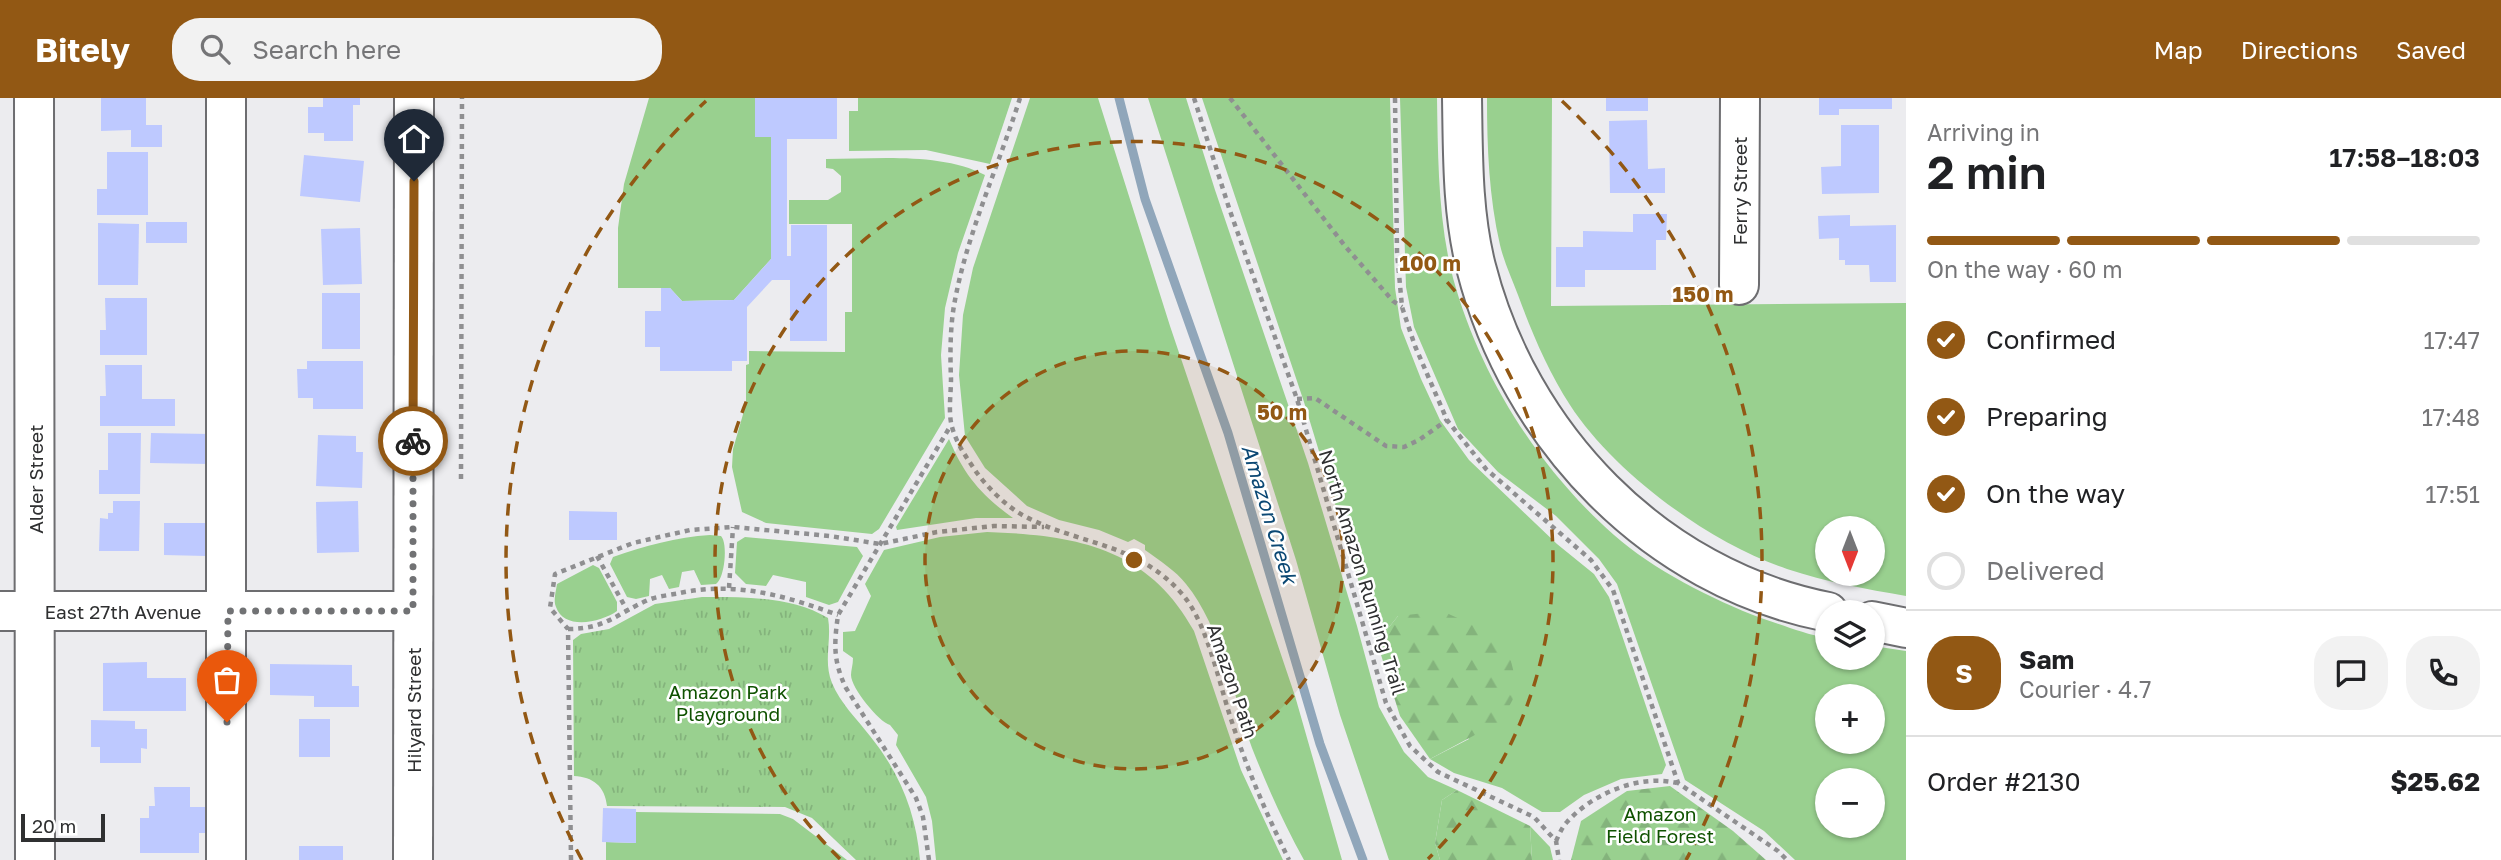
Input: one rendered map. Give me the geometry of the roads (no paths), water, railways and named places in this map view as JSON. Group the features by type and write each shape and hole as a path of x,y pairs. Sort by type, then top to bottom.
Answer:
{"main road":[{"name":"Alder Street","path":"34,98 17,611 35,860"},
{"path":"226,98 226,860"},
{"name":"Hilyard Street","path":"413,860 414,98"},
{"path":"1462,98 1464,188 1476,266 1498,335 1531,402 1574,461 1625,511 1673,550 1745,588 1815,608"},
{"name":"Ferry Street","path":"1739,285 1740,98"},
{"name":"East 27th Avenue","path":"17,611 413,611"},
{"path":"1885,624 1906,628"}],"waterway":[{"name":"Amazon Creek","path":"1119,98 1145,199 1228,433 1320,744 1363,860"}],"park label":[{"name":"Amazon Park Playground","path":"728,702"},
{"name":"Amazon Field Forest","path":"1660,824"}]}
